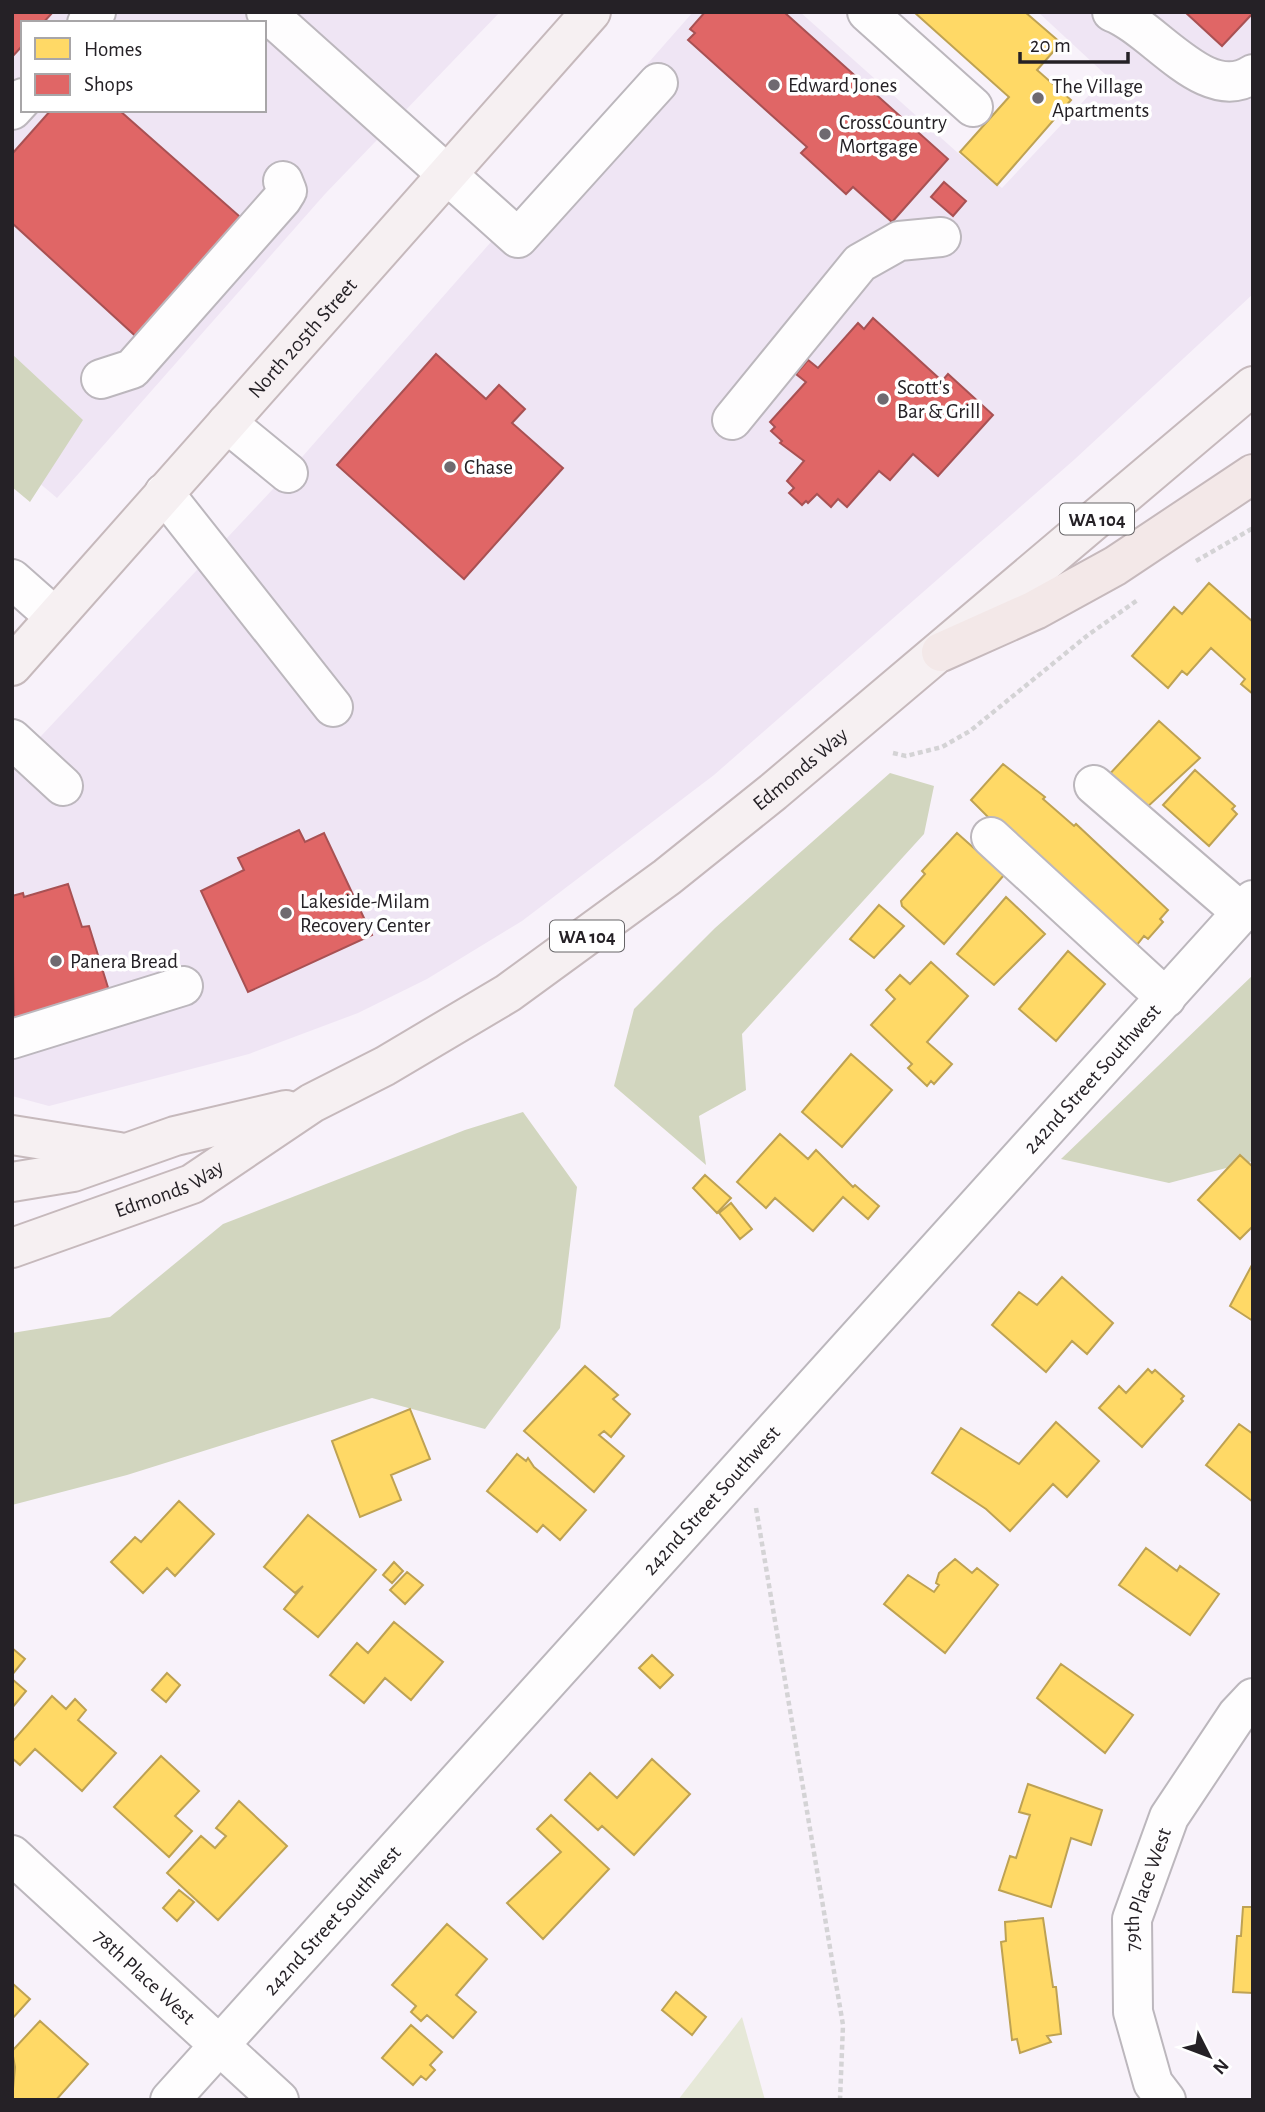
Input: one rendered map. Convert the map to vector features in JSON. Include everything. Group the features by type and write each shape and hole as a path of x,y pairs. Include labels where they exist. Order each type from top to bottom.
{"highway":[{"path":"941,652 1034,610 1115,566 1253,474"}],"main road":[{"name":"North 205th Street","path":"12,666 591,12"},
{"name":"Edmonds Way","path":"12,1248 192,1184 312,1103 385,1066 508,993 678,869 941,652 1253,386"},
{"name":"Edmonds Way","path":"12,1182 73,1172 175,1136 312,1103"},
{"path":"12,1135 86,1149 132,1153"}],"street":[{"path":"266,12 518,238 658,83"},
{"path":"867,12 973,107"},
{"path":"1112,12 1200,74 1222,83 1245,80 1253,74"},
{"path":"102,379 132,369 282,199 287,191 283,181"},
{"path":"732,420 859,263 899,241 941,237"},
{"path":"227,423 288,473"},
{"path":"164,493 333,707"},
{"path":"12,579 55,617"},
{"path":"12,739 62,786"},
{"path":"1094,785 1247,906"},
{"path":"991,837 1166,998"},
{"name":"242nd Street Southwest","path":"170,2100 749,1462 1247,906"},
{"path":"12,1040 183,986"},
{"name":"79th Place West","path":"1166,2100 1153,2083 1133,2012 1132,1919 1169,1817 1237,1715 1253,1699"},
{"name":"78th Place West","path":"12,1855 279,2100"}],"path":[{"path":"1185,567 1253,528"},
{"path":"893,753 906,757 942,747 970,731 1088,635 1142,597"},
{"path":"749,1462 842,2025 840,2100"}],"shaded area":[{"path":"12,12 500,12 325,194 57,498 12,460"},
{"path":"693,12 800,12 958,153 1002,188 1107,76 1038,12 1253,12 1253,294 1075,459 714,775 522,921 427,979 358,1013 249,1054 49,1106 12,1096 12,767 288,473"}],"green space":[{"path":"12,354 83,420 30,502 12,487"},
{"path":"890,773 934,786 924,834 742,1034 746,1090 699,1116 706,1165 614,1086 634,1009 715,928"},
{"path":"1253,975 1253,1161 1169,1183 1061,1159"},
{"path":"523,1112 577,1187 560,1328 485,1429 372,1398 127,1475 12,1505 12,1333 110,1317 223,1224 465,1130"},
{"path":"742,2017 765,2100 678,2100"}],"building: Homes":[{"name":"The Village Apartments","path":"914,12 1025,12 1061,43 1037,70 1071,100 997,185 960,152 1009,97"},
{"path":"1209,583 1253,622 1253,694 1241,684 1245,679 1211,648 1187,675 1182,671 1168,688 1132,656 1174,607 1182,614"},
{"path":"1159,721 1200,758 1143,811 1106,778"},
{"path":"1003,764 1045,797 1043,799 1074,826 1076,824 1168,910 1160,919 1163,922 1148,939 1144,936 1136,946 1012,841 971,800"},
{"path":"1195,770 1235,806 1232,809 1237,814 1209,846 1163,805"},
{"path":"957,833 1004,875 944,944 902,906 901,901 925,874 922,871"},
{"path":"1006,897 1045,934 994,985 957,954"},
{"path":"879,905 904,926 874,958 850,939"},
{"path":"1068,951 1105,984 1056,1041 1019,1009"},
{"path":"931,962 968,996 927,1042 952,1064 934,1084 931,1081 927,1086 908,1068 912,1064 871,1025 895,999 886,990 900,975 910,984"},
{"path":"851,1054 892,1090 842,1147 802,1112"},
{"path":"780,1134 808,1159 816,1150 853,1187 855,1185 879,1206 868,1219 843,1197 813,1231 775,1198 766,1208 737,1182"},
{"path":"1240,1155 1253,1167 1253,1226 1240,1239 1198,1200"},
{"path":"705,1175 731,1198 717,1213 693,1188"},
{"path":"731,1203 752,1229 740,1239 719,1213"},
{"path":"1253,1263 1253,1321 1230,1306"},
{"path":"1062,1277 1113,1323 1087,1354 1072,1341 1046,1372 992,1325 1019,1292 1037,1305"},
{"path":"585,1366 618,1395 613,1399 630,1414 611,1437 604,1431 599,1435 624,1456 594,1492 524,1431"},
{"path":"1148,1369 1152,1373 1155,1370 1184,1396 1181,1399 1183,1401 1142,1447 1099,1408 1119,1386 1126,1393"},
{"path":"410,1409 430,1459 391,1475 401,1500 360,1517 332,1441"},
{"path":"1056,1422 1099,1461 1067,1497 1053,1484 1010,1531 986,1509 932,1473 961,1428 1019,1464"},
{"path":"1239,1424 1253,1434 1253,1502 1206,1465"},
{"path":"517,1454 526,1461 528,1458 534,1467 586,1510 560,1540 543,1525 537,1532 487,1491"},
{"path":"179,1501 214,1534 175,1576 167,1568 143,1593 111,1562 135,1537 141,1542"},
{"path":"308,1515 376,1570 318,1637 284,1609 303,1586 295,1593 264,1567"},
{"path":"1146,1548 1177,1571 1180,1566 1219,1594 1190,1635 1119,1585"},
{"path":"955,1559 972,1573 977,1568 998,1585 945,1653 884,1604 908,1575 934,1592 939,1585 936,1583 939,1573"},
{"path":"394,1562 403,1571 392,1583 383,1575"},
{"path":"407,1572 423,1585 405,1604 390,1590"},
{"path":"394,1622 443,1662 411,1700 385,1678 364,1703 330,1675 357,1643 368,1653"},
{"path":"12,1648 25,1659 12,1675"},
{"path":"652,1655 673,1675 660,1688 639,1668"},
{"path":"1061,1664 1133,1715 1105,1753 1037,1698"},
{"path":"167,1673 180,1685 166,1702 152,1690"},
{"path":"12,1679 26,1691 12,1708"},
{"path":"52,1696 66,1709 75,1699 86,1710 78,1720 116,1753 82,1791 35,1749 20,1765 12,1758 12,1742"},
{"path":"161,1756 199,1791 175,1816 192,1831 169,1857 114,1807"},
{"path":"652,1759 690,1794 634,1855 602,1826 598,1830 565,1800 590,1773 617,1798"},
{"path":"1028,1784 1102,1810 1091,1845 1071,1838 1051,1907 999,1890 1010,1856 1016,1858 1030,1815 1019,1812"},
{"path":"239,1801 287,1846 218,1920 167,1873 201,1836 215,1848 226,1836 216,1828"},
{"path":"551,1815 609,1869 543,1939 507,1903 561,1852 537,1829"},
{"path":"179,1890 194,1902 177,1921 163,1908"},
{"path":"1243,1907 1253,1907 1253,1993 1233,1992 1237,1936 1241,1936"},
{"path":"1043,1918 1053,1987 1056,1987 1061,2034 1047,2036 1051,2042 1020,2053 1017,2039 1012,2040 1001,1942 1006,1941 1005,1922"},
{"path":"447,1924 487,1959 456,1995 476,2012 453,2038 427,2015 421,2021 411,2012 416,2006 392,1985"},
{"path":"12,1983 30,1999 12,2019"},
{"path":"676,1992 706,2017 692,2035 662,2010"},
{"path":"40,2021 88,2064 56,2100 12,2100 15,2067 12,2051"},
{"path":"411,2025 442,2052 430,2065 435,2070 426,2080 421,2076 413,2085 382,2058"}],"building: Shops":[{"path":"12,12 53,12 45,21 21,21 21,47 12,57"},
{"path":"705,12 784,12 948,159 892,222 853,187 846,194 801,153 807,147 688,40 695,33 690,29"},
{"path":"1185,12 1253,12 1253,13 1222,46"},
{"path":"49,112 121,112 247,223 142,342 12,223 12,154"},
{"path":"944,182 966,201 953,216 931,197"},
{"name":"Scott's Bar & Grill","path":"873,318 942,381 948,374 993,415 938,476 913,454 890,480 879,471 847,507 838,499 831,507 817,494 802,505 789,493 794,488 787,481 804,461 780,443 782,441 771,431 775,427 770,422 806,382 796,374 808,360 818,368 858,323 864,329"},
{"name":"Chase","path":"436,354 486,399 499,385 525,409 512,423 563,468 464,579 337,465"},
{"name":"Lakeside-Milam Recovery Center","path":"299,830 305,842 324,833 372,935 248,992 201,891 244,870 238,858"},
{"name":"Panera Bread","path":"68,884 82,927 89,926 110,994 14,1022 12,896 23,893 24,897"}],"place":[{"name":"Edward Jones","path":"774,85"},
{"name":"The Village Apartments","path":"1038,98"},
{"name":"CrossCountry Mortgage","path":"825,134"},
{"name":"Scott's Bar & Grill","path":"883,399"},
{"name":"Chase","path":"450,467"},
{"name":"Lakeside-Milam Recovery Center","path":"286,913"},
{"name":"Panera Bread","path":"56,961"}]}
